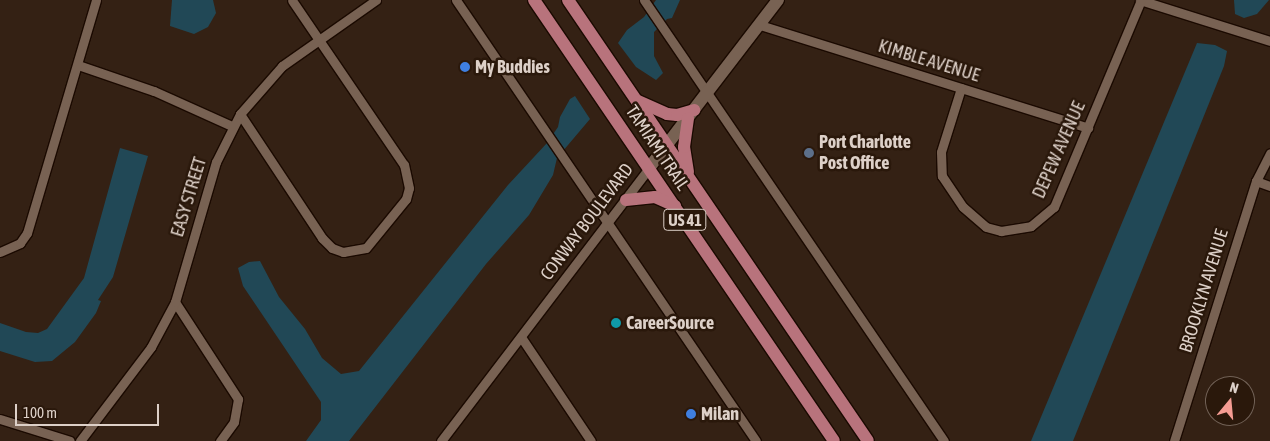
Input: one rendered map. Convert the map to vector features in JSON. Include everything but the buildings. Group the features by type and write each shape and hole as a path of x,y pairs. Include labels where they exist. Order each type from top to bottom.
{"main road":[{"name":"TAMIAMI TRAIL","path":"534,0 834,441"},
{"name":"TAMIAMI TRAIL","path":"568,0 868,441"},
{"path":"636,100 667,114 691,114 684,147 688,177"},
{"path":"626,200 655,198 675,206"}],"street":[{"path":"0,252 20,243 27,233 96,0"},
{"path":"240,114 322,238 332,248 343,252 366,248 398,210 410,188 404,165 292,0"},
{"name":"EASY STREET","path":"80,441 151,347 175,302 216,162 232,126 240,114 276,72 376,0"},
{"path":"456,0 756,441"},
{"name":"CONWAY BOULEVARD","path":"441,441 778,0"},
{"path":"1140,0 1270,41"},
{"name":"DEPEW AVENUE","path":"961,88 940,164 942,176 963,207 986,227 1016,231 1044,218 1054,207 1140,0"},
{"path":"645,2 944,441"},
{"name":"KIMBLE AVENUE","path":"760,25 1088,128"},
{"path":"78,65 154,91 232,126"},
{"name":"BROOKLYN AVENUE","path":"1174,441 1256,181 1270,153"},
{"path":"1256,181 1270,186"},
{"path":"175,302 238,399 234,422 220,441"},
{"path":"521,337 588,439"},
{"path":"0,419 70,441"}],"water":[{"path":"172,0 213,0 216,13 208,27 194,34 170,26"},
{"path":"656,0 680,0 672,18 667,19 654,32 654,56 663,73 656,80 636,67 618,43 627,30 644,17"},
{"path":"1234,0 1269,0 1257,14 1244,18 1235,14"},
{"path":"1197,43 1215,45 1227,51 1224,66 1073,441 1031,441"},
{"path":"575,96 590,119 557,158 553,175 529,215 486,264 349,441 306,441 321,420 321,402 243,286 238,268 249,262 260,261 279,297 305,329 322,358 341,374 359,371 508,185 547,143 558,127 560,117 570,99"},
{"path":"120,148 148,156 113,277 98,300 101,301 96,313 75,342 52,361 35,362 0,351 0,323 26,332 38,333 47,329 84,278"}],"place":[{"name":"My Buddies","path":"465,67"},
{"name":"Port Charlotte Post Office","path":"809,153"},
{"name":"CareerSource","path":"616,323"},
{"name":"Milan","path":"691,414"}]}
